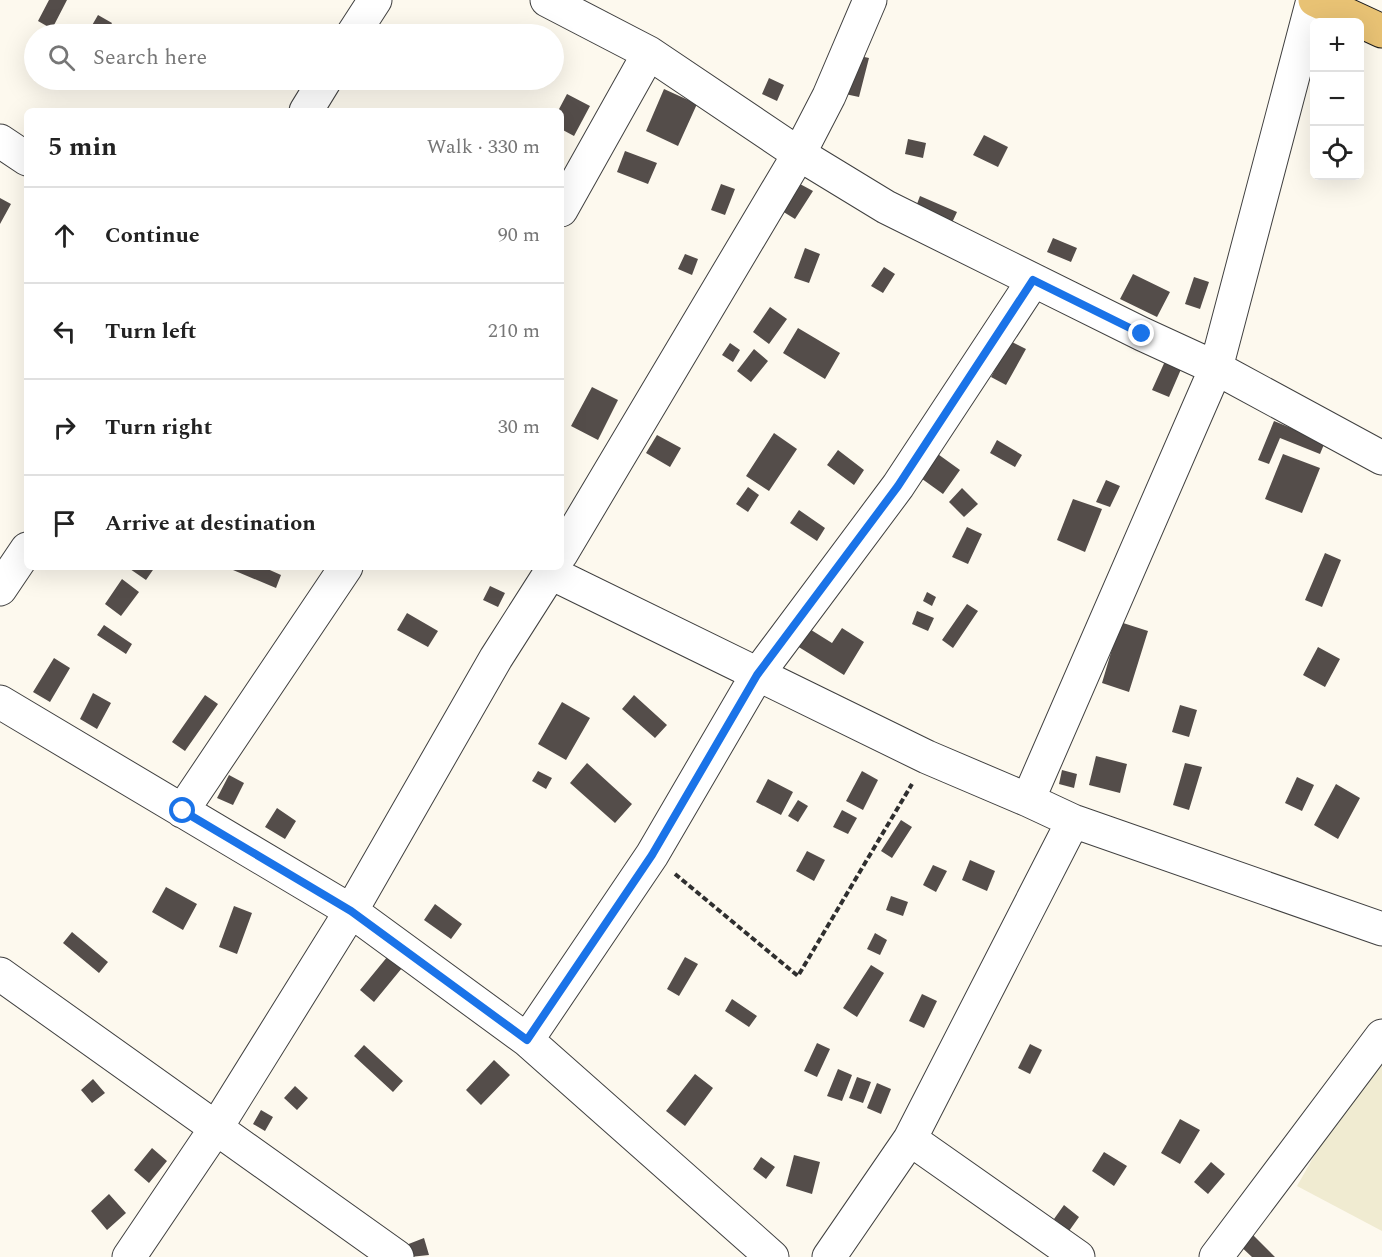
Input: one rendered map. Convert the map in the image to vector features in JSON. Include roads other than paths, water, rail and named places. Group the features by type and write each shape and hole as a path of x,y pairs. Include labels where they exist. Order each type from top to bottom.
{"main road":[{"path":"1314,0 1382,31"}],"street":[{"path":"359,24 375,0"},
{"path":"547,0 649,53 799,154 886,207 1216,368 1382,458"},
{"path":"564,542 799,154 829,96 870,0"},
{"path":"1028,800 1216,368 1314,0"},
{"path":"564,205 649,53"},
{"path":"308,108 319,90"},
{"path":"0,141 24,157"},
{"path":"527,1040 652,855 757,675 898,486 1033,280"},
{"path":"564,549 757,675 927,757 1073,821 1382,929"},
{"path":"0,590 24,554"},
{"path":"183,811 344,570"},
{"path":"129,1257 216,1128 351,911 548,570"},
{"path":"0,702 351,911 527,1040 772,1257"},
{"path":"829,1257 910,1139 1073,821"},
{"path":"0,974 397,1257"},
{"path":"1216,1257 1382,1036"},
{"path":"910,1139 1078,1257"}]}
